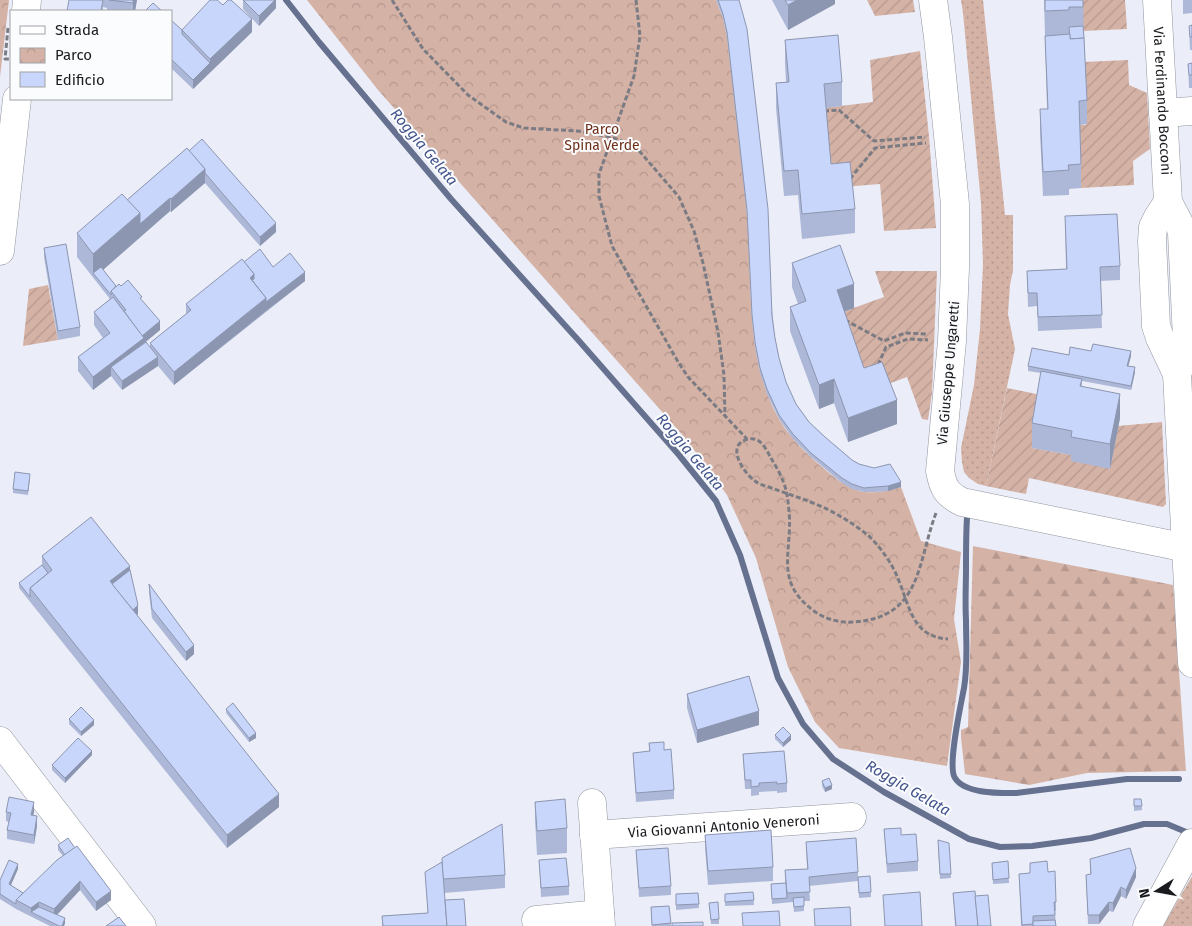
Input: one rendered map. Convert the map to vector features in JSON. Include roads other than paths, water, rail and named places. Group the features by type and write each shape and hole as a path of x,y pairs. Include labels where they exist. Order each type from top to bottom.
{"street":[{"name":"Via Giuseppe Ungaretti","path":"933,0 955,204 952,341 940,471 942,485 952,497 962,502 1189,549"},
{"name":"Via Ferdinando Bocconi","path":"1157,0 1168,202 1179,222 1182,233 1187,338 1185,352 1177,374 1189,549 1192,663"},
{"path":"0,251 17,100"},
{"path":"1163,113 1192,111"},
{"path":"0,741 142,926"},
{"path":"536,920 601,920 592,803"},
{"name":"Via Giovanni Antonio Veneroni","path":"594,835 852,817"},
{"path":"1147,926 1192,843"}],"waterway":[{"name":"Roggia Gelata","path":"286,0 451,199 580,342 679,455 716,501 740,555 778,678 803,724 833,759 884,792 969,839 1000,847 1032,846 1091,838 1144,824 1167,824 1191,834"},
{"path":"967,518 966,671 954,749 953,772 955,778 966,787 974,790 1009,793 1127,779 1179,779"}],"park label":[{"name":"Parco Spina Verde","path":"602,138"}]}
